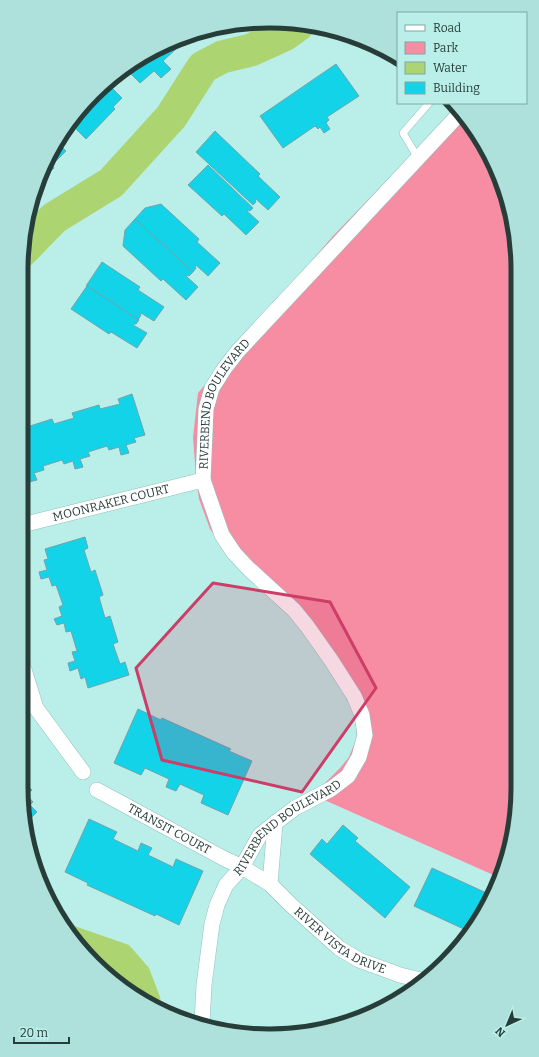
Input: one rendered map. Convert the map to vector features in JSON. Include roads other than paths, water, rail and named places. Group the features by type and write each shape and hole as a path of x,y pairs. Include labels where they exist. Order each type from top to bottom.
{"street":[{"name":"RIVERBEND BOULEVARD","path":"202,1019 204,985 212,924 217,905 226,885 242,867 260,835 295,808 331,789 348,776 359,757 365,735 362,715 354,696 307,626 294,610 248,568 234,553 222,535 203,480 206,409 212,388 238,351 457,117"},
{"name":"MOONRAKER COURT","path":"28,524 203,480"},
{"path":"28,682 36,708 83,772"},
{"name":"TRANSIT COURT","path":"97,790 222,858 242,867"},
{"path":"270,884 275,823"},
{"name":"RIVER VISTA DRIVE","path":"242,867 270,884 339,948 359,960 400,975 417,979"}],"lane":[{"path":"418,158 403,133 427,104"}],"water":[{"path":"71,925 129,945 149,968 161,1003 122,979 88,947"}],"waterway":[{"path":"30,243 54,218 111,183 171,117 203,67 222,57 251,50 284,35 292,29"}]}
